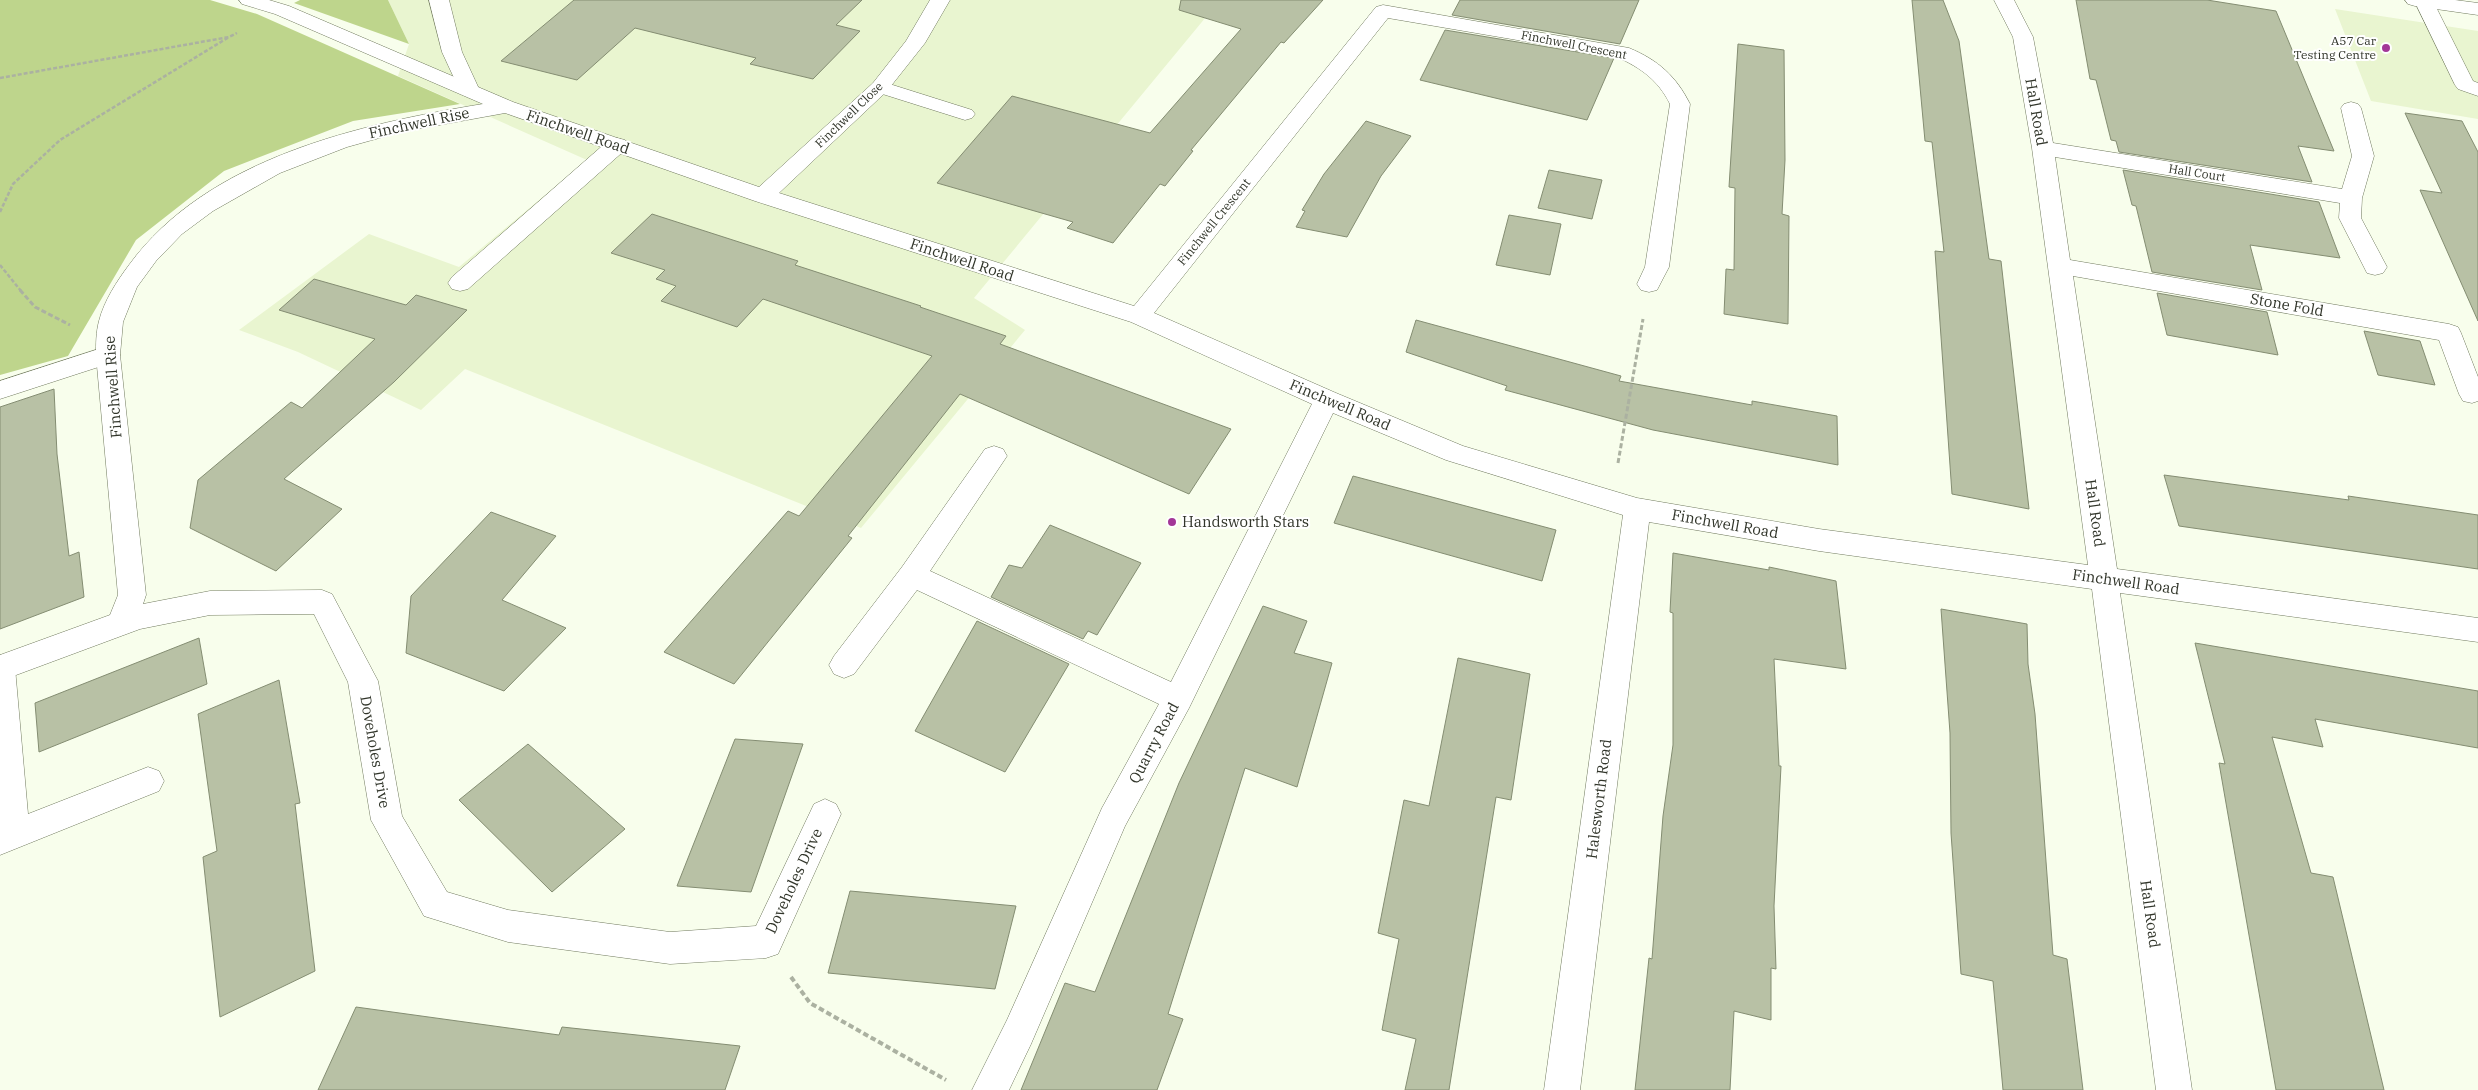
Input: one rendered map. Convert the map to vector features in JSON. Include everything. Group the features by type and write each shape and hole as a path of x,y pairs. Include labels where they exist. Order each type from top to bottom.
{"street":[{"name":"Finchwell Road","path":"249,0 282,10 506,106 763,196 1139,316 1326,400 1455,453 1624,505 1819,540 2478,630"},
{"path":"439,0 452,52 470,91"},
{"name":"Finchwell Close","path":"763,196 880,87 915,43 940,0"},
{"name":"Hall Road","path":"2004,0 2023,38 2042,148 2104,579 2174,1090"},
{"path":"2419,0 2478,9"},
{"path":"2419,0 2465,86 2478,90"},
{"name":"Finchwell Crescent","path":"1139,316 1388,5 1622,52 1642,60 1672,86 1680,104 1657,267 1649,284"},
{"path":"880,87 965,114"},
{"name":"Finchwell Rise","path":"122,622 132,595 109,343 112,318 124,289 141,265 187,219 220,196 262,172 339,142 408,124 506,106"},
{"path":"2351,108 2363,156 2351,198 2350,218 2375,267"},
{"path":"460,283 617,145"},
{"name":"Hall Court","path":"2042,148 2351,198"},
{"name":"Stone Fold","path":"2060,266 2449,333 2472,394"},
{"path":"0,390 109,343"},
{"name":"Quarry Road","path":"990,1090 1020,1032 1113,818 1178,699 1326,400"},
{"path":"844,665 912,575 994,456"},
{"name":"Halesworth Road","path":"1562,1090 1624,505"},
{"path":"912,575 1178,699"},
{"name":"Doveholes Drive","path":"0,668 138,617 210,603 322,602 363,681 387,820 436,905 508,926 670,948 766,942 825,814"},
{"path":"0,668 7,837 148,781"}],"path":[{"path":"0,212 13,184 60,140 229,37 282,10"},
{"path":"0,78 229,37"},
{"path":"0,265 1,269 35,307 109,343"},
{"path":"1624,505 1649,284"},
{"path":"766,942 810,1003 948,1081"}],"shaded area":[{"path":"388,0 1220,0 974,298 1025,330 861,528 465,369 421,410 298,352 239,330 369,234 459,267 587,160 398,76 409,44"},
{"path":"2335,9 2478,31 2478,119 2371,101"}],"green space":[{"path":"0,0 210,0 257,14 460,104 353,121 224,171 136,240 68,356 0,375"},
{"path":"300,0 388,0 409,44 294,3"}],"building":[{"path":"574,0 862,0 836,25 860,31 813,79 750,64 756,58 635,28 577,80 501,61"},
{"path":"1181,0 1323,0 1284,43 1281,42 1191,150 1193,151 1165,186 1160,184 1113,243 1067,228 1073,222 937,183 1012,96 1150,133 1241,29 1179,10"},
{"path":"1460,0 1639,0 1620,44 1452,15"},
{"path":"1912,0 1943,0 1959,41 1989,259 2001,261 2029,509 1952,494 1935,251 1944,252 1932,142 1925,141"},
{"path":"2076,0 2207,0 2276,11 2334,151 2298,146 2312,182 2119,152 2116,141 2111,140 2096,80 2090,79"},
{"path":"1445,30 1614,58 1587,120 1420,80"},
{"path":"1738,44 1784,50 1785,160 1782,214 1789,216 1788,324 1724,314 1726,269 1734,270 1735,188 1729,187"},
{"path":"2405,113 2462,121 2478,152 2478,321 2420,190 2442,193"},
{"path":"1366,121 1411,136 1381,176 1347,237 1296,227 1305,211 1302,210 1324,174"},
{"path":"1549,170 1602,180 1592,219 1538,208"},
{"path":"2123,170 2319,202 2340,258 2250,245 2262,290 2152,272 2136,206 2132,205"},
{"path":"652,214 798,261 795,265 1006,336 1000,344 1231,429 1189,494 960,394 848,536 852,538 734,684 664,652 788,511 799,516 932,356 763,299 737,327 661,301 676,286 656,279 665,270 611,253"},
{"path":"1509,215 1561,224 1550,275 1496,265"},
{"path":"314,279 406,305 416,295 467,310 394,382 284,479 342,509 276,571 190,528 198,480 291,402 302,408 375,339 279,310"},
{"path":"2157,293 2267,312 2278,355 2167,335"},
{"path":"1416,320 1621,376 1619,381 1752,405 1752,401 1837,416 1838,465 1653,430 1505,390 1507,386 1406,352"},
{"path":"2364,331 2420,341 2435,385 2378,375"},
{"path":"54,389 57,454 69,556 79,552 84,597 0,629 0,407"},
{"path":"2164,475 2349,500 2348,496 2478,515 2478,569 2179,526"},
{"path":"1353,476 1556,530 1542,581 1334,523"},
{"path":"491,512 556,536 502,600 566,628 504,691 406,653 411,596"},
{"path":"1050,525 1141,563 1097,635 1088,631 1083,639 991,597 1009,565 1022,568"},
{"path":"1673,553 1769,570 1769,567 1836,581 1846,669 1774,659 1779,766 1781,766 1774,906 1776,969 1771,968 1771,1020 1734,1011 1730,1090 1635,1090 1649,958 1652,959 1663,816 1673,745 1673,613 1670,612"},
{"path":"1263,606 1307,621 1294,653 1332,663 1297,787 1245,768 1168,1014 1183,1019 1157,1090 1021,1090 1065,983 1095,992 1179,783"},
{"path":"1941,609 2027,624 2028,664 2035,714 2053,955 2067,959 2083,1090 2003,1090 1993,981 1961,974 1951,833 1950,733"},
{"path":"977,621 1069,664 1005,772 915,731"},
{"path":"199,638 207,684 39,752 35,703"},
{"path":"2195,643 2478,691 2478,748 2315,719 2323,747 2272,737 2311,873 2333,877 2384,1090 2276,1090 2219,763 2225,764"},
{"path":"1458,658 1530,674 1511,800 1496,797 1449,1090 1405,1090 1416,1039 1382,1030 1399,939 1378,933 1404,800 1429,806"},
{"path":"279,680 300,803 295,804 315,971 220,1017 203,857 217,851 198,714"},
{"path":"735,739 803,744 751,892 677,886"},
{"path":"528,744 625,829 552,892 459,800"},
{"path":"850,891 1016,906 995,989 828,973"},
{"path":"356,1007 559,1035 562,1027 740,1046 725,1090 318,1090"}],"place":[{"name":"A57 Car Testing Centre","path":"2386,48"},
{"name":"Handsworth Stars","path":"1172,522"}]}
